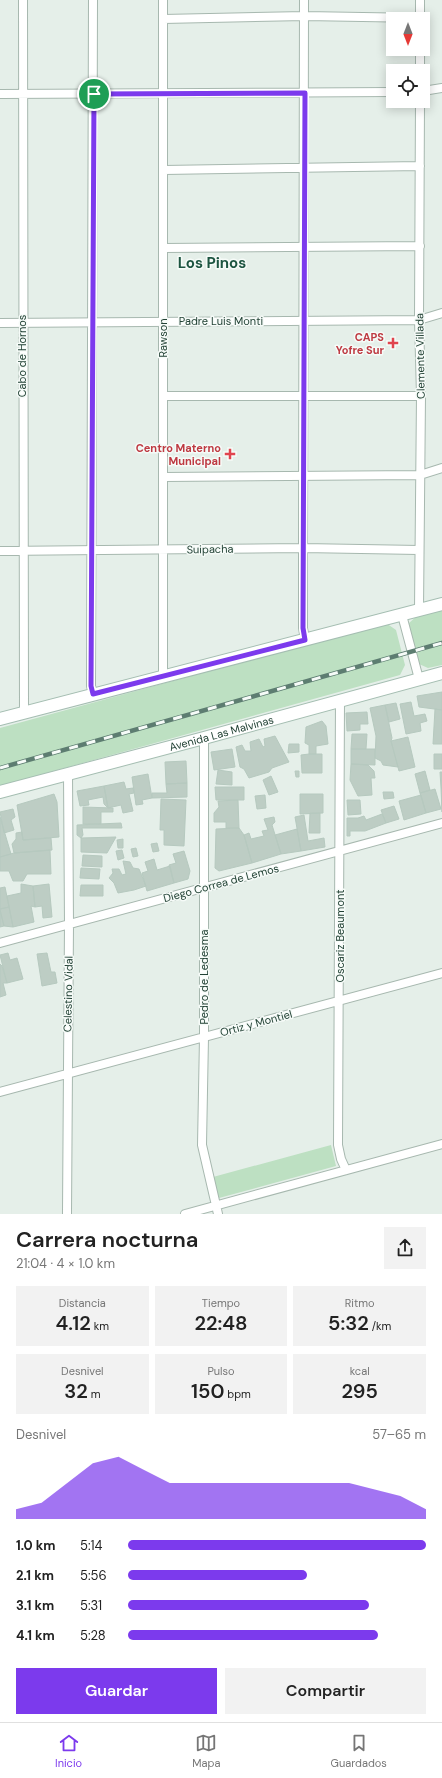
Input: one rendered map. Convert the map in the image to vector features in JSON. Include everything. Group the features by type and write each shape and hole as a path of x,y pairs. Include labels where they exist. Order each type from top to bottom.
{"main road":[{"path":"0,719 163,675 442,604"},
{"name":"Avenida Las Malvinas","path":"0,792 442,673"}],"street":[{"name":"Cabo de Hornos","path":"23,0 22,323 24,712"},
{"path":"93,0 94,94 91,686 93,694"},
{"name":"Rawson","path":"163,0 163,675"},
{"path":"304,0 305,246 303,628 305,640"},
{"path":"420,0 420,12"},
{"path":"163,19 305,16 386,17"},
{"path":"430,90 442,88"},
{"path":"0,94 386,92"},
{"name":"Clemente Villada","path":"419,610 421,396 419,320 420,108"},
{"path":"164,170 420,166"},
{"path":"164,248 420,246"},
{"name":"Padre Luis Monti","path":"0,323 419,320 442,314"},
{"path":"163,396 421,396"},
{"path":"164,477 420,475 442,468"},
{"name":"Suipacha","path":"0,551 303,548 419,550"},
{"path":"402,615 419,679"},
{"name":"Oscariz Beaumont","path":"340,700 340,1000 338,1145 341,1159 346,1170"},
{"name":"Pedro de Ledesma","path":"204,738 205,887 202,1145 218,1214"},
{"name":"Celestino Vidal","path":"67,1214 69,924 68,774"},
{"name":"Diego Correa de Lemos","path":"0,943 442,823"},
{"name":"Ortiz y Montiel","path":"0,1092 442,973"},
{"path":"185,1214 442,1144"}],"green space":[{"path":"442,607 442,665 428,668 419,664 408,624 419,614"},
{"path":"386,623 396,630 405,665 400,675 0,786 0,728"},
{"path":"331,1145 336,1166 219,1198 213,1177"}],"building":[{"path":"442,692 442,710 419,707 417,696"},
{"path":"411,702 414,716 425,714 427,721 420,723 421,731 406,734 400,704"},
{"path":"396,703 400,719 389,722 385,705"},
{"path":"385,705 392,738 391,741 398,767 383,765 381,761 375,758 376,736 370,708"},
{"path":"435,709 442,710 442,744 433,744"},
{"path":"367,712 368,724 360,724 360,730 347,731 346,713"},
{"path":"322,721 326,726 328,744 316,746 316,754 309,754 309,745 305,743 306,727"},
{"path":"352,734 367,734 366,749 351,749"},
{"path":"275,736 289,762 272,768 269,772 249,778 244,769 240,767 236,747 242,745 245,751 251,751 250,742 259,739 263,747 265,746 264,739"},
{"path":"408,737 415,767 399,771 391,741"},
{"path":"289,744 299,744 299,752 288,753"},
{"path":"232,749 235,767 214,770 211,752"},
{"path":"351,749 375,749 375,765 351,764"},
{"path":"322,754 322,773 302,773 301,755"},
{"path":"434,754 442,754 442,769 434,769"},
{"path":"186,761 187,783 166,784 165,762"},
{"path":"351,764 368,765 374,771 375,778 371,778 372,795 358,796 350,780"},
{"path":"218,770 232,772 232,785 216,784"},
{"path":"295,771 299,771 299,777 296,777"},
{"path":"425,771 430,790 420,793 415,774"},
{"path":"440,772 442,772 442,788 441,788"},
{"path":"148,774 152,798 142,800 143,804 136,805 132,777"},
{"path":"271,776 278,792 269,795 263,780"},
{"path":"124,782 126,789 133,788 134,793 129,794 133,811 123,813 121,805 108,808 104,786"},
{"path":"187,783 187,797 152,798 152,793 167,793 166,784"},
{"path":"104,786 108,808 104,804 103,797 88,800 89,805 80,806 77,791"},
{"path":"215,787 244,787 244,800 216,800"},
{"path":"441,788 442,788 442,812"},
{"path":"435,789 441,809 426,813 420,793"},
{"path":"383,792 393,792 394,798 384,799"},
{"path":"54,794 57,802 59,837 23,840 17,805"},
{"path":"300,794 323,794 323,813 300,814"},
{"path":"265,795 266,808 257,809 255,796"},
{"path":"421,795 426,813 404,820 399,801"},
{"path":"161,799 186,800 184,846 164,845 164,830 160,830"},
{"path":"238,800 239,828 226,828 226,822 214,822 214,813 219,807 218,801"},
{"path":"347,800 360,800 361,814 348,815"},
{"path":"394,806 399,819 386,823 381,810"},
{"path":"83,807 113,808 113,812 101,812 101,824 83,824"},
{"path":"13,809 15,817 11,820 14,830 4,833 0,812"},
{"path":"310,813 320,813 320,833 309,833"},
{"path":"382,814 386,823 365,831 350,831 350,836 347,836 347,818 358,818 364,816 366,820"},
{"path":"304,815 308,841 324,838 325,847 301,851 295,817"},
{"path":"0,817 11,854 0,857"},
{"path":"274,817 275,822 272,825 281,854 252,863 244,835 249,833 251,839 264,836 262,831 268,830 264,819"},
{"path":"121,823 122,828 82,828 83,835 81,838 77,835 77,825"},
{"path":"239,828 244,835 252,863 219,871 215,868 216,829"},
{"path":"297,829 301,851 281,854 275,835"},
{"path":"22,832 23,840 51,838 52,850 14,853 12,844 16,839 16,833"},
{"path":"116,837 107,853 81,852 81,838"},
{"path":"123,839 123,848 118,848 117,840"},
{"path":"157,843 159,851 153,852 151,844"},
{"path":"136,848 138,856 133,857 131,849"},
{"path":"50,850 51,874 27,874 23,881 13,881 9,871 0,871 0,857 14,853"},
{"path":"122,850 124,858 118,860 116,851"},
{"path":"184,851 190,871 188,879 174,883 169,865 176,863 173,854"},
{"path":"83,855 102,856 102,867 82,866"},
{"path":"154,859 157,870 170,866 174,883 147,891 142,873 148,871 145,862"},
{"path":"123,861 130,862 133,868 139,869 146,886 118,893 114,883 109,878 113,873 112,869 119,869 122,875 126,874"},
{"path":"81,868 100,869 99,879 80,878"},
{"path":"21,884 33,886 35,907 31,906 34,922 13,927 7,896 21,893"},
{"path":"49,884 52,917 43,918 42,906 35,907 33,886"},
{"path":"81,885 103,885 103,896 80,896"},
{"path":"5,887 9,907 0,909 0,888"},
{"path":"9,907 13,927 4,926 0,910"},
{"path":"0,910 4,926 0,927"},
{"path":"8,953 10,960 17,958 23,979 7,983 0,955"},
{"path":"47,953 51,972 55,972 57,983 42,986 37,954"},
{"path":"0,964 7,983 3,983 6,995 0,997"}],"railway":[{"path":"0,768 442,643"}],"place":[{"name":"CAPS Yofre Sur","path":"393,343"},
{"name":"Centro Materno Municipal","path":"230,454"}],"district":[{"name":"Los Pinos","path":"212,263"}],"route":[{"path":"305,93 303,628 305,640 93,694 91,686 94,94 305,93"}]}
